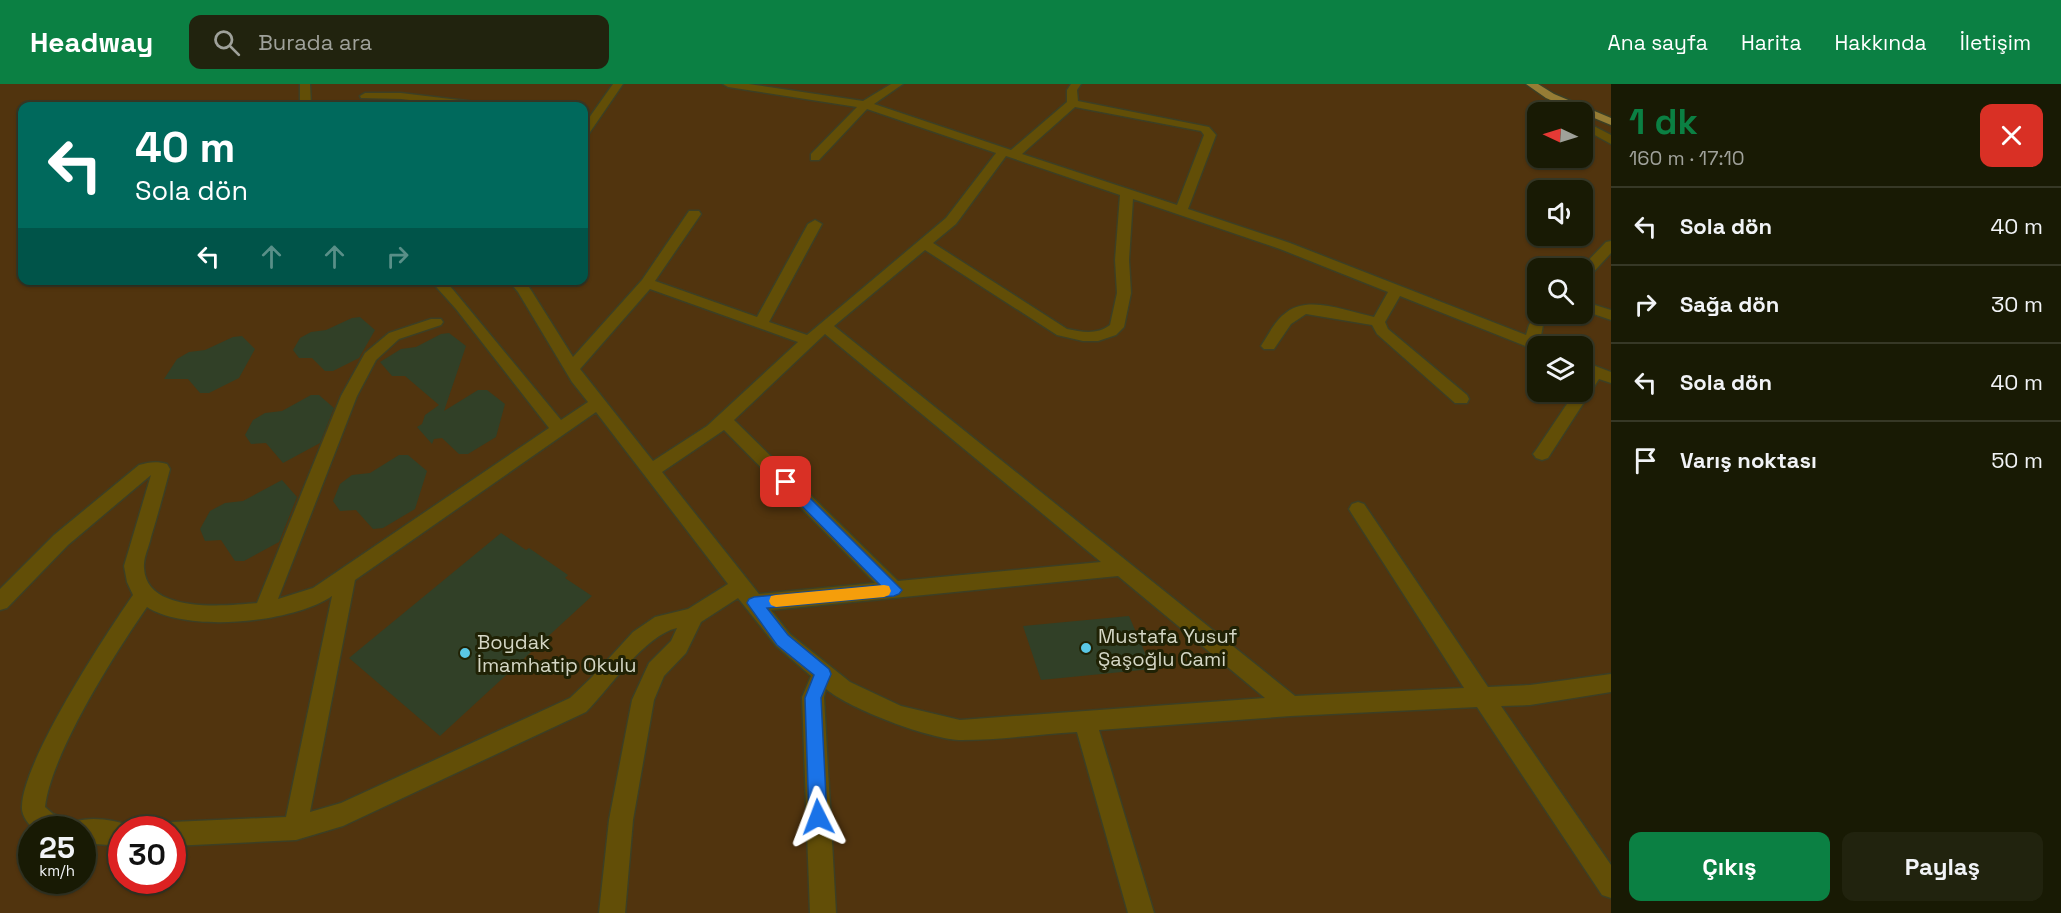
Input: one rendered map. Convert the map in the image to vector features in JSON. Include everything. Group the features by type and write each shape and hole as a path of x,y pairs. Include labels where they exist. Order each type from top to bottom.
{"main road":[{"path":"1531,84 1611,111"},
{"path":"1551,90 1611,122"}],"street":[{"path":"305,84 306,102"},
{"path":"360,84 365,96 373,102"},
{"path":"588,124 618,84"},
{"path":"728,84 866,105 1285,246 1527,342"},
{"path":"815,157 866,105 898,84"},
{"path":"1072,103 1072,90 1076,84"},
{"path":"1551,90 1561,102"},
{"path":"365,96 401,96 451,102"},
{"path":"651,471 713,430 825,326 951,221 1009,153 1072,103 1195,126 1208,132 1210,135 1181,211"},
{"path":"1593,129 1611,140"},
{"path":"924,243 1062,332 1085,337 1105,335 1116,327 1124,293 1122,260 1127,192"},
{"path":"572,368 647,283 694,214"},
{"path":"761,323 815,224"},
{"path":"1593,264 1611,245"},
{"path":"647,283 809,341"},
{"path":"442,285 560,430"},
{"path":"520,285 572,368 783,640 842,689 898,715 960,730 1291,706 1530,695 1611,683"},
{"path":"1378,322 1396,291"},
{"path":"1593,308 1611,315"},
{"path":"1269,346 1291,314 1302,309 1378,322 1388,339 1461,399"},
{"path":"264,609 349,396 370,357 394,336 436,322"},
{"path":"825,326 1291,706"},
{"path":"1542,454 1596,372"},
{"path":"0,602 61,540 145,471 152,468 161,469 134,566 136,582 144,595 159,604 187,612 221,614 264,609 320,594 598,403"},
{"path":"724,420 894,590"},
{"path":"1358,509 1611,886"},
{"path":"754,603 1122,568"},
{"path":"296,828 308,758 346,576"},
{"path":"186,833 296,828 360,807 578,705 599,685 640,638 662,622 693,616 741,586"},
{"path":"37,816 32,800 42,772 109,648 144,595"},
{"path":"612,913 621,820 643,700 656,670 679,647 693,616"},
{"path":"823,913 813,698 815,687 824,674"},
{"path":"1085,721 1141,913"}],"shaded area":[{"path":"0,84 1611,84 1611,913 0,913"}],"building":[{"path":"360,317 375,330 359,358 333,371 325,371 312,358 299,358 293,350 300,338 311,332 326,330 352,318"},
{"path":"449,333 466,346 444,411 478,390 487,390 505,404 496,437 468,454 459,454 442,438 434,439 432,444 417,427 422,424 425,415 439,405 405,376 392,376 380,362 401,349 416,347 441,334"},
{"path":"242,336 255,349 239,378 209,393 200,393 188,379 164,379 177,359 189,352 205,350 233,337"},
{"path":"311,395 319,395 334,408 320,443 283,463 266,443 251,444 245,435 253,420 265,413 282,411"},
{"path":"399,455 408,455 427,471 415,509 383,528 373,529 356,510 340,511 333,501 340,484 352,475 370,473"},
{"path":"282,480 297,497 279,542 244,561 235,561 221,540 205,541 200,529 210,511 225,503 243,501"},
{"path":"501,533 526,550 529,548 568,575 565,578 592,596 440,736 349,658"},
{"name":"Mustafa Yusuf Şaşoğlu Cami","path":"1129,616 1152,669 1041,680 1023,626"}],"slow traffic":[{"path":"776,601 884,591"}],"place":[{"name":"Mustafa Yusuf Şaşoğlu Cami","path":"1086,648"},
{"name":"Boydak İmamhatip Okulu","path":"465,653"}],"route":[{"path":"786,482 894,590 754,603 783,640 824,674 815,687 813,698 818,817"}]}
